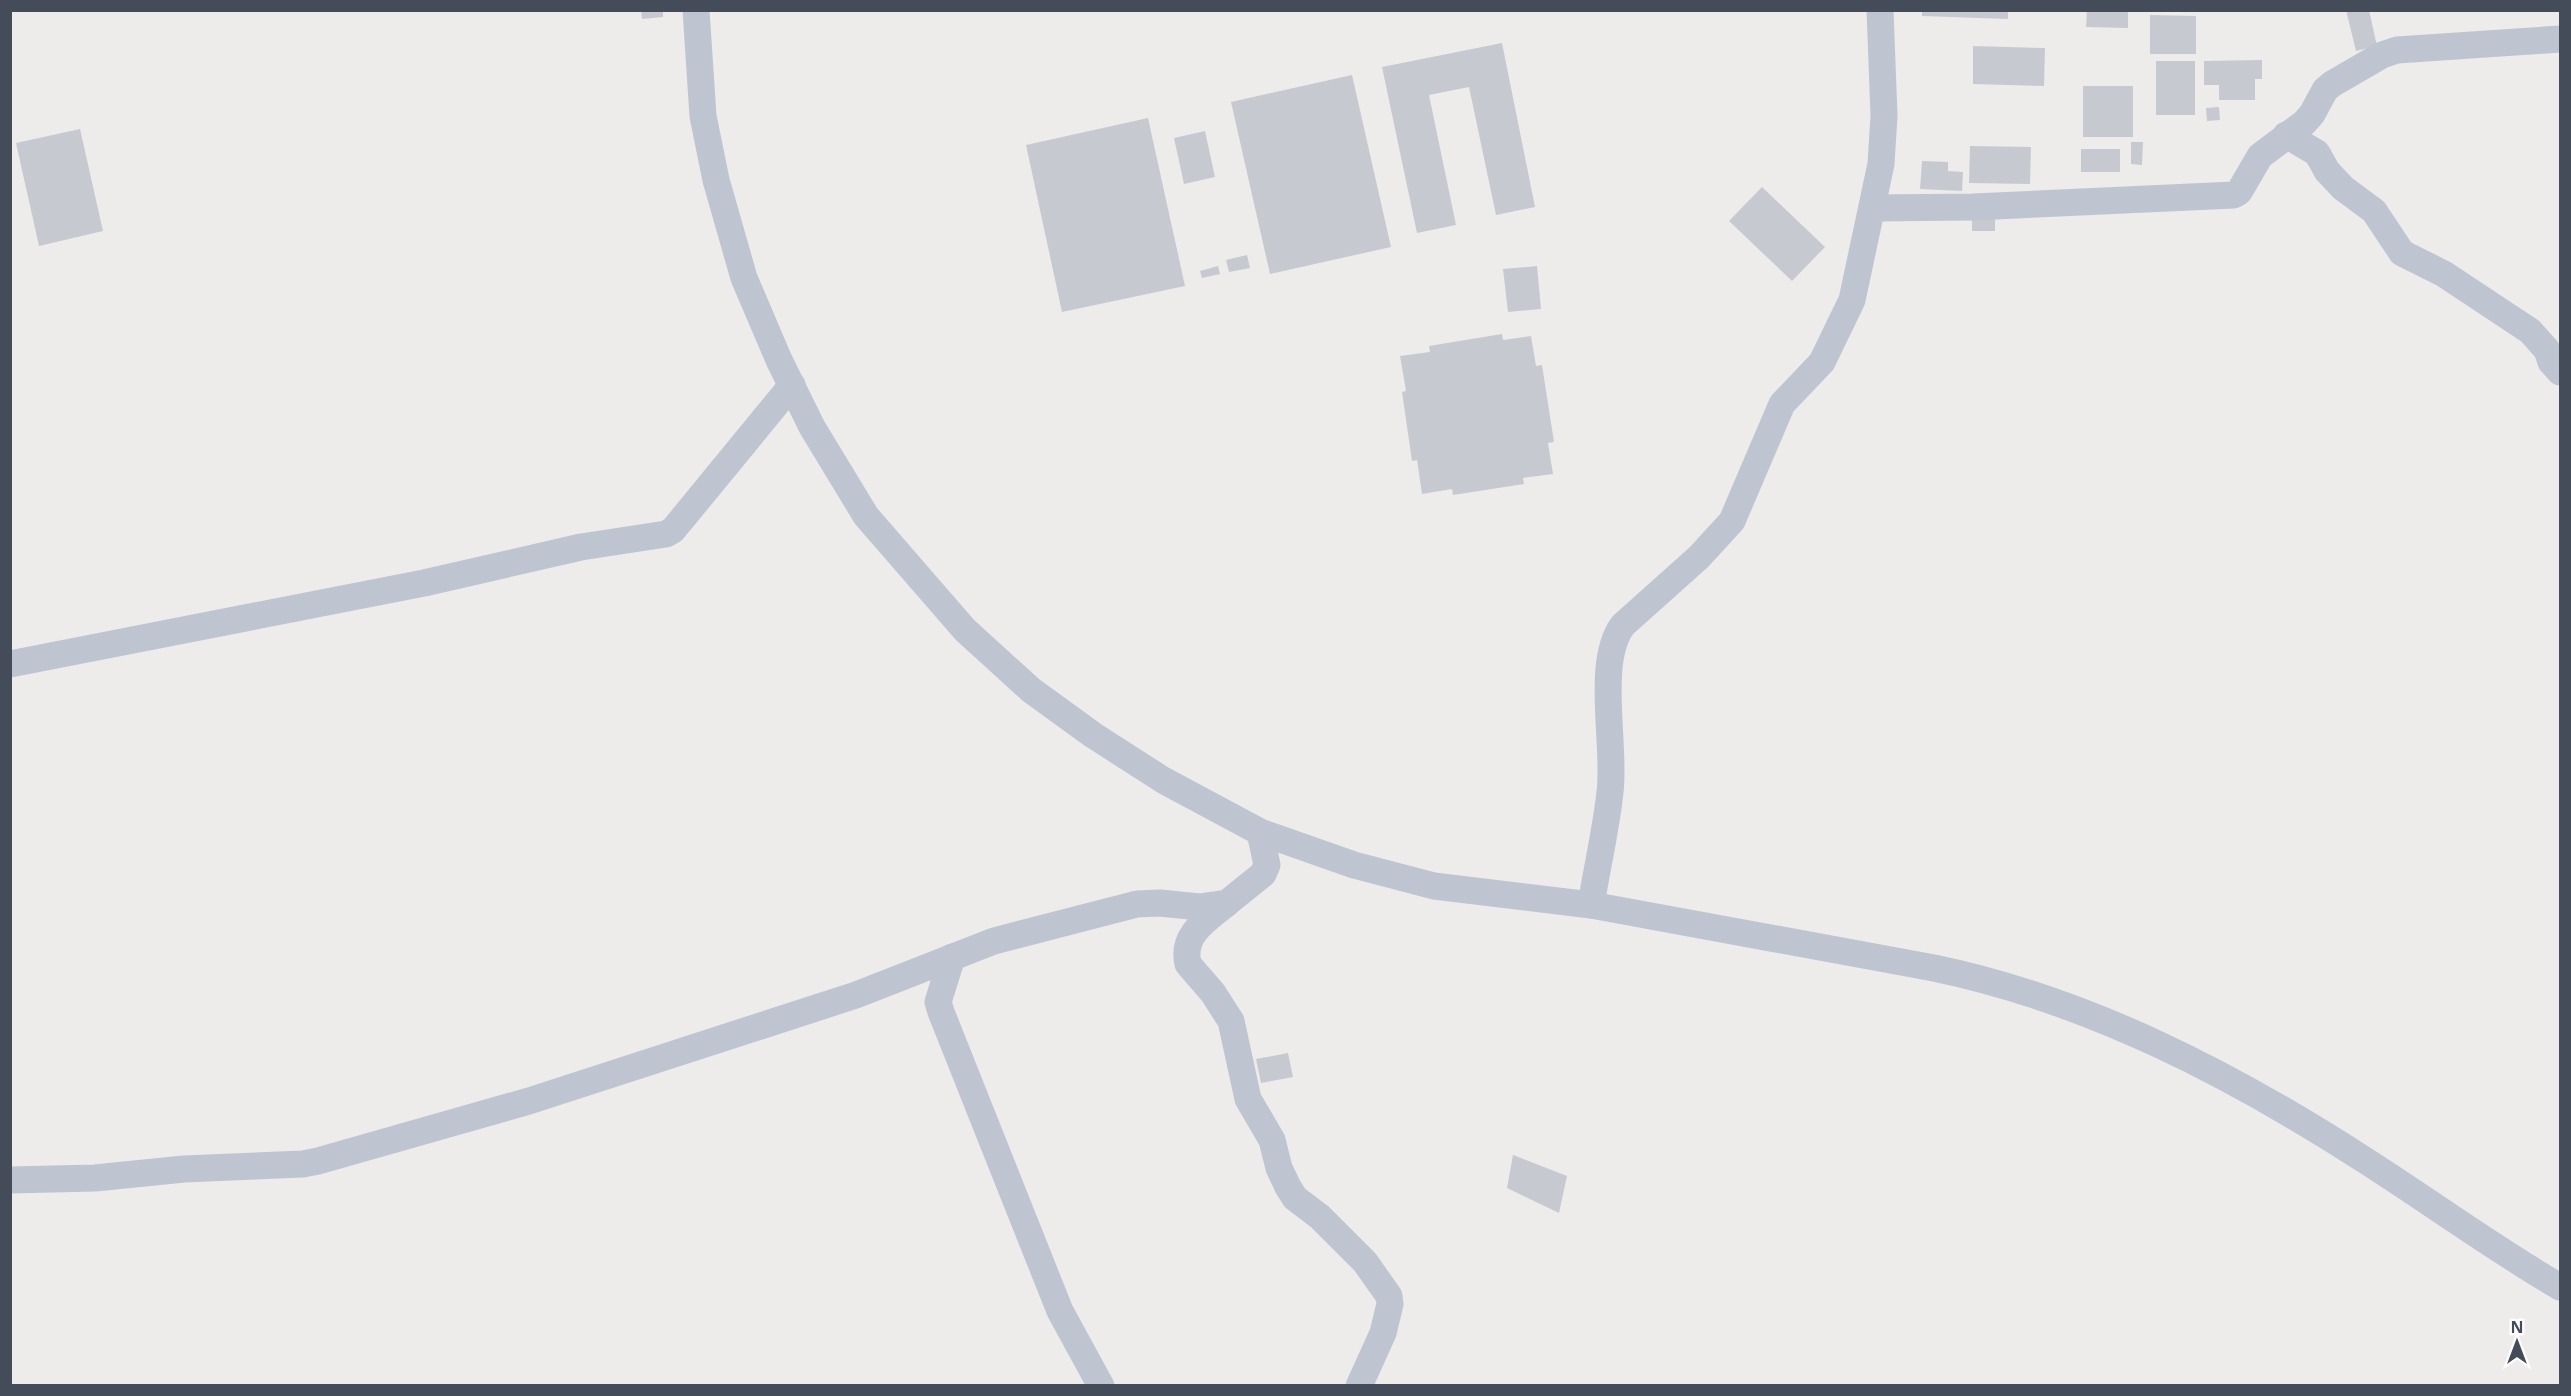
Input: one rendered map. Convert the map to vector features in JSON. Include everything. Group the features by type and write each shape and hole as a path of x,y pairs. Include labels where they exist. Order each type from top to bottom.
{"street":[{"path":"696,10 698,64 704,116 726,221 744,278 812,427 866,516 965,630 1031,690 1093,735 1163,780 1260,832 1354,865 1434,886 1591,905 1979,977 2091,1015 2208,1067 2360,1157 2560,1287"},
{"path":"1591,905 1611,790 1609,660 1612,644 1623,625 1698,557 1732,521 1782,404 1822,362 1852,300 1881,164 1884,116 1880,10"},
{"path":"1872,208 1973,207 2228,196 2239,192 2260,156 2304,123 2312,114 2325,90 2374,59 2397,50 2560,39"},
{"path":"2286,135 2317,153 2327,171 2343,188 2374,211 2402,253 2444,274 2530,331 2547,350 2551,362 2560,372"},
{"path":"10,664 424,583 581,547 666,534 673,530 792,385"},
{"path":"1260,832 1268,865 1263,874 1197,928 1188,940 1188,964 1213,993 1231,1021 1248,1099 1272,1140 1279,1168 1288,1187 1295,1198 1320,1217 1365,1262 1389,1296 1390,1304 1383,1333 1359,1386"},
{"path":"10,1180 94,1178 184,1169 303,1164 318,1161 529,1101 856,995 994,940 1137,904 1160,903 1199,907 1227,903"},
{"path":"952,957 938,1002 940,1012 1060,1311 1101,1386"}],"building":[{"path":"641,10 663,10 663,17 642,19"},
{"path":"1922,10 2008,10 2008,19 1922,16"},
{"path":"2087,10 2128,10 2128,28 2086,27"},
{"path":"2346,10 2369,10 2377,46 2356,51"},
{"path":"2150,15 2196,16 2196,54 2150,54"},
{"path":"1502,43 1535,207 1496,215 1469,87 1429,95 1456,225 1417,233 1382,67"},
{"path":"1973,46 2045,48 2044,86 1973,84"},
{"path":"2262,60 2262,79 2255,79 2255,100 2219,100 2219,85 2204,85 2204,61"},
{"path":"2156,61 2195,61 2195,115 2156,115"},
{"path":"1352,75 1391,247 1270,274 1231,102"},
{"path":"2083,86 2133,86 2133,137 2083,137"},
{"path":"2219,107 2220,120 2207,121 2206,108"},
{"path":"1148,118 1185,286 1062,312 1026,145"},
{"path":"80,129 103,231 39,246 16,143"},
{"path":"1205,131 1215,177 1184,184 1174,138"},
{"path":"2131,142 2143,142 2142,165 2131,164"},
{"path":"1970,146 2031,147 2030,184 1969,183"},
{"path":"2081,149 2120,149 2120,172 2081,172"},
{"path":"1922,161 1948,162 1948,171 1963,172 1962,191 1920,189"},
{"path":"1762,187 1825,247 1792,281 1729,221"},
{"path":"1972,211 1995,211 1995,231 1972,231"},
{"path":"1247,255 1250,268 1229,272 1226,260"},
{"path":"1218,266 1220,274 1202,278 1200,271"},
{"path":"1537,266 1541,309 1508,312 1503,269"},
{"path":"1502,334 1503,340 1531,336 1536,366 1542,365 1554,442 1548,443 1553,474 1523,478 1524,484 1453,495 1452,489 1422,494 1417,460 1412,461 1402,392 1406,391 1400,356 1430,352 1429,346"},
{"path":"1288,1053 1293,1077 1261,1083 1256,1059"},
{"path":"1513,1155 1567,1176 1559,1213 1507,1188"}]}
